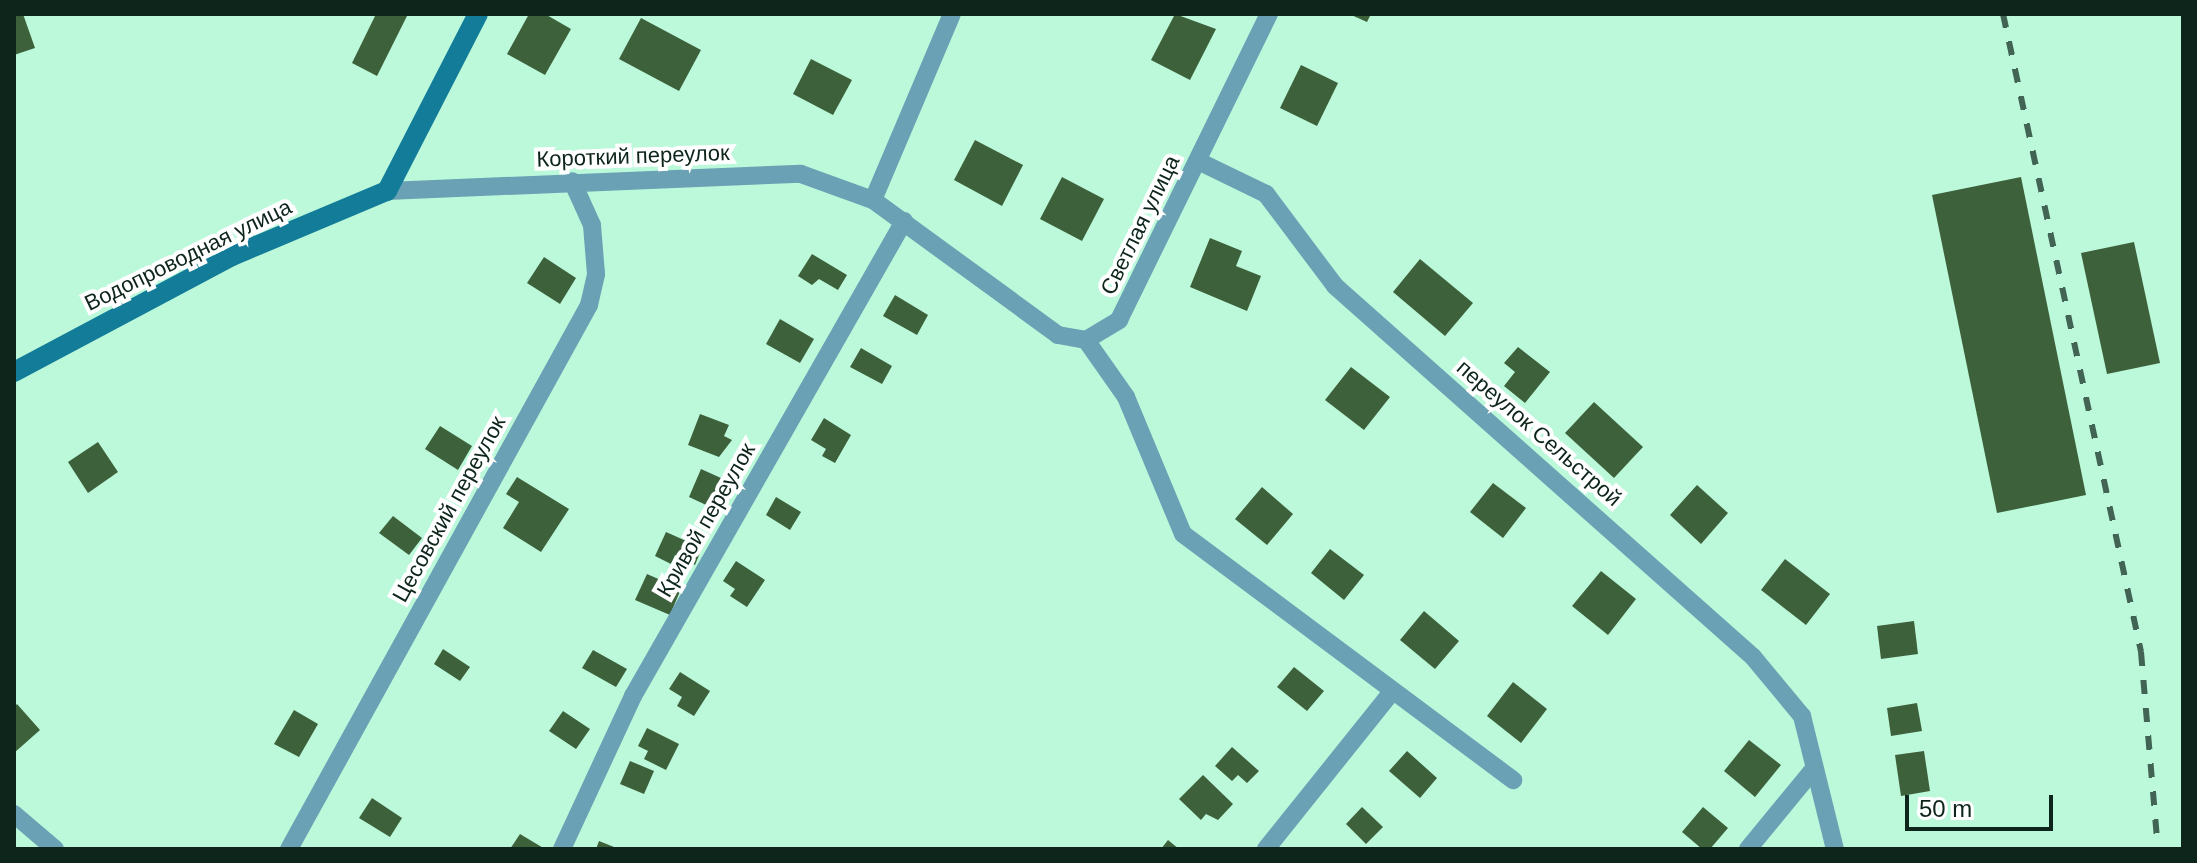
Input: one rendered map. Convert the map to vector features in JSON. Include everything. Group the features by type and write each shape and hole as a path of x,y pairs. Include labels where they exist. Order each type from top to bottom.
{"street":[{"path":"387,191 478,14"},
{"path":"952,14 873,200 1058,335 1086,340 1126,397 1183,534 1513,780"},
{"name":"Светлая улица","path":"1086,340 1119,320 1269,14"},
{"name":"переулок Сельстрой","path":"1198,161 1266,194 1335,286 1753,657 1802,716 1835,849"},
{"name":"Короткий переулок","path":"387,191 572,181 801,174 873,200"},
{"name":"Цесовский переулок","path":"289,849 589,305 596,274 592,225 572,181"},
{"name":"Водопроводная улица","path":"14,372 232,256 387,191"},
{"name":"Кривой переулок","path":"562,849 633,696 904,221"},
{"path":"1266,849 1392,692"},
{"path":"1748,849 1813,770"},
{"path":"14,814 37,842 55,849"}],"building":[{"path":"14,14 23,14 35,48 14,55"},
{"path":"376,14 408,14 377,76 352,63"},
{"path":"529,14 545,14 571,29 545,75 507,54"},
{"path":"1175,14 1216,29 1190,80 1151,60"},
{"path":"1349,14 1371,14 1367,22"},
{"path":"641,18 701,50 679,91 619,59"},
{"path":"811,59 852,80 833,115 793,94"},
{"path":"1301,65 1338,83 1317,126 1280,108"},
{"path":"975,140 1023,165 1002,206 954,180"},
{"path":"1062,177 1104,199 1082,241 1040,219"},
{"path":"2021,177 2086,495 1997,513 1932,195"},
{"path":"1210,238 1242,251 1236,266 1261,276 1247,311 1190,287"},
{"path":"2134,242 2160,363 2107,374 2081,253"},
{"path":"812,254 847,275 838,290 819,279 812,285 798,276"},
{"path":"544,257 576,278 560,304 527,283"},
{"path":"1420,259 1473,303 1445,336 1393,292"},
{"path":"895,295 928,315 917,335 883,316"},
{"path":"780,319 814,339 800,363 766,344"},
{"path":"1518,347 1550,372 1525,403 1504,386 1515,372 1504,363"},
{"path":"861,348 892,366 882,384 850,367"},
{"path":"1351,367 1390,397 1364,430 1325,400"},
{"path":"1594,402 1643,447 1614,478 1565,433"},
{"path":"700,414 729,425 724,436 732,440 719,457 688,445"},
{"path":"824,418 851,435 835,463 822,456 826,449 811,440"},
{"path":"440,426 472,446 458,470 425,449"},
{"path":"98,442 118,472 88,493 68,462"},
{"path":"701,469 732,483 719,511 689,497"},
{"path":"517,477 569,509 541,552 503,528 519,502 506,494"},
{"path":"1493,483 1526,508 1503,538 1470,512"},
{"path":"1697,485 1728,513 1701,544 1670,515"},
{"path":"1262,487 1293,514 1267,545 1235,519"},
{"path":"776,497 801,512 790,530 766,515"},
{"path":"393,516 422,538 409,555 379,533"},
{"path":"666,532 702,548 695,565 675,555 671,564 655,556"},
{"path":"1330,549 1364,575 1344,600 1311,573"},
{"path":"1785,559 1830,594 1806,625 1761,590"},
{"path":"736,561 765,580 747,607 730,596 735,589 723,581"},
{"path":"1601,571 1636,599 1608,635 1572,606"},
{"path":"647,574 681,589 670,615 635,600"},
{"path":"1424,611 1459,641 1435,669 1400,640"},
{"path":"1914,621 1918,654 1881,659 1877,626"},
{"path":"443,649 470,667 460,681 434,664"},
{"path":"593,650 627,669 616,687 582,668"},
{"path":"1294,667 1324,691 1307,711 1277,687"},
{"path":"680,672 710,691 694,716 677,706 682,697 669,689"},
{"path":"1513,682 1547,709 1521,743 1487,716"},
{"path":"1917,703 1922,731 1891,736 1887,708"},
{"path":"17,704 40,730 14,753 14,707"},
{"path":"294,710 318,724 299,757 274,744"},
{"path":"563,711 590,729 576,749 549,731"},
{"path":"647,728 679,744 666,770 644,759 648,751 638,746"},
{"path":"1749,740 1781,765 1755,797 1724,771"},
{"path":"1232,747 1259,771 1247,783 1238,775 1232,781 1215,766"},
{"path":"1407,751 1437,778 1420,798 1389,771"},
{"path":"1924,751 1930,791 1901,796 1895,755"},
{"path":"630,761 654,771 644,794 620,784"},
{"path":"1203,775 1233,804 1218,820 1206,814 1201,820 1179,799"},
{"path":"372,798 402,818 390,837 359,818"},
{"path":"1362,807 1383,827 1366,844 1346,824"},
{"path":"1703,807 1728,828 1710,849 1702,849 1682,832"},
{"path":"520,834 545,849 510,849"},
{"path":"1168,840 1179,849 1161,849"},
{"path":"599,841 619,849 596,849"}],"railway":[{"path":"2003,14 2141,652 2158,849"}]}
